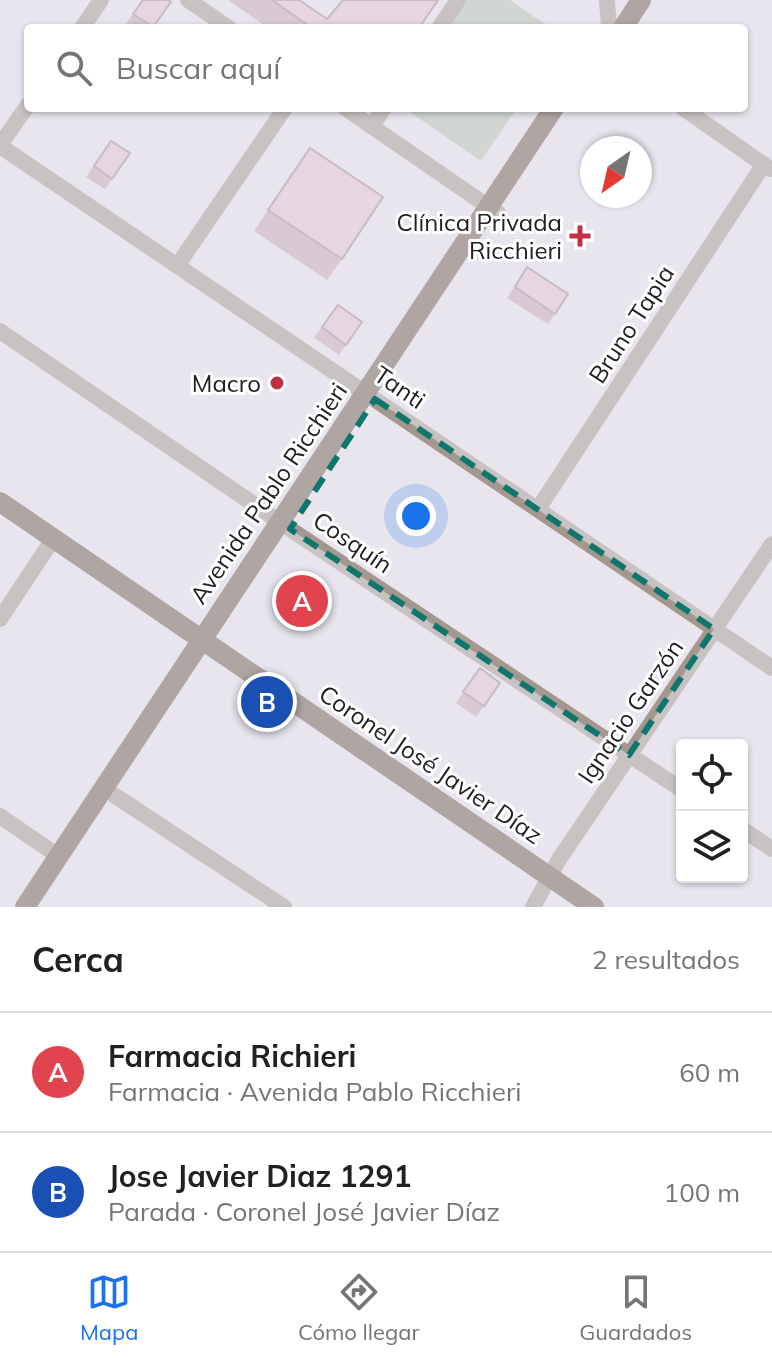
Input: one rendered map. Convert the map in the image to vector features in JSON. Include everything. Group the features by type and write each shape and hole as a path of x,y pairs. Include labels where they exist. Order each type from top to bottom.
{"main road":[{"path":"614,24 626,0"},
{"path":"615,24 641,0"},
{"name":"Avenida Pablo Ricchieri","path":"494,211 552,112"},
{"name":"Avenida Pablo Ricchieri","path":"25,907 207,644 494,211 566,112"},
{"name":"Coronel José Javier Díaz","path":"0,502 594,907"},
{"name":"Avenida Pablo Ricchieri","path":"40,907 114,795 207,644"}],"street":[{"path":"85,24 101,0"},
{"path":"188,0 223,24"},
{"path":"442,24 458,0"},
{"path":"607,0 611,24"},
{"path":"0,146 24,111"},
{"path":"177,266 282,112"},
{"path":"351,112 494,211"},
{"path":"372,126 381,112"},
{"path":"689,112 768,167"},
{"name":"Tanti","path":"0,146 772,668"},
{"name":"Bruno Tapia","path":"538,509 768,167"},
{"name":"Cosquín","path":"0,331 285,526 676,786"},
{"path":"0,619 53,539"},
{"name":"Ignacio Garzón","path":"533,907 548,876 772,544"},
{"path":"114,795 284,907"},
{"path":"0,816 58,856"},
{"path":"748,833 772,849"}],"highlighted area":[{"path":"375,399 714,629 629,755 290,529"}],"green space":[{"path":"465,0 510,0 545,24 449,24"},
{"path":"410,112 514,112 481,161"}],"building":[{"path":"143,0 171,2 155,24 148,24 133,14"},
{"path":"272,0 299,0 327,19 343,0 438,0 422,24 306,24"},
{"path":"111,141 130,153 112,179 94,166"},
{"path":"310,148 383,197 342,259 268,210"},
{"path":"527,267 568,294 555,314 515,287"},
{"path":"338,305 362,322 346,345 322,327"},
{"path":"480,668 500,683 484,706 463,692"}],"place":[{"name":"Clínica Privada Ricchieri","path":"580,236"},
{"name":"Macro","path":"277,383"},
{"name":"Farmacia Richieri","path":"302,601"},
{"name":"Jose Javier Diaz 1291","path":"267,702"}]}
